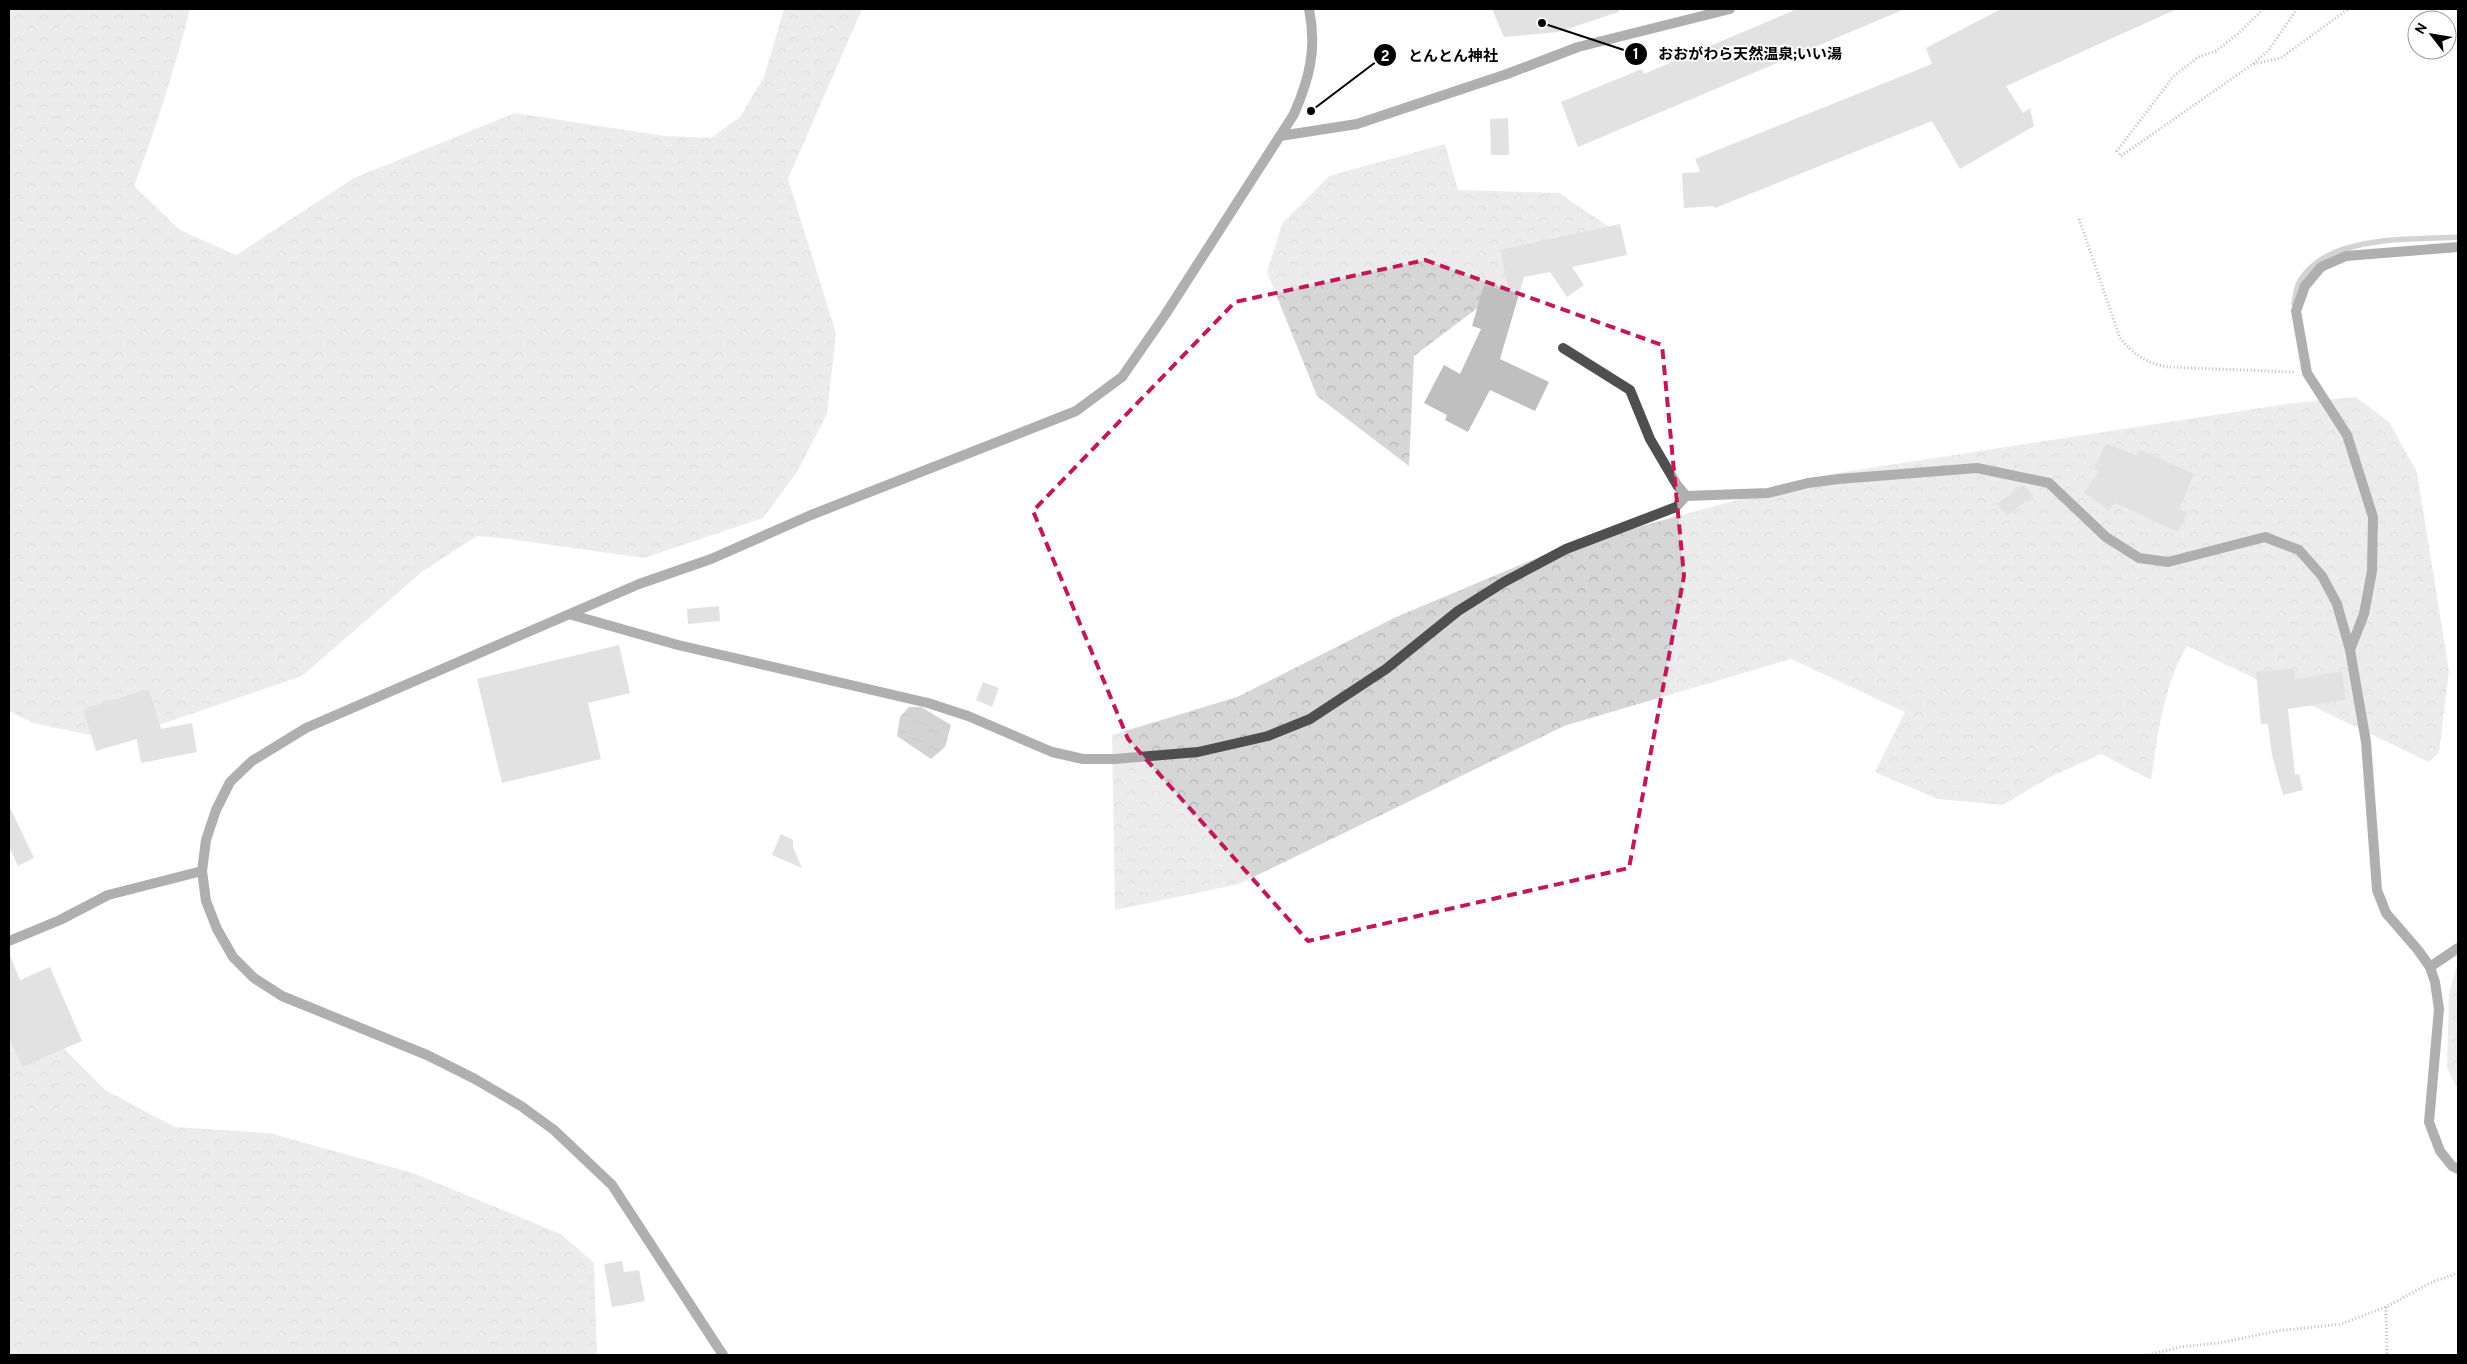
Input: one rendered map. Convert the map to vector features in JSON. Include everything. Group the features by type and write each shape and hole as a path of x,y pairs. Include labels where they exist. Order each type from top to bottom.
{"street":[{"path":"723,1355 612,1185 554,1130 522,1106 475,1079 427,1055 282,996 254,978 232,957 217,930 206,900 202,872 206,840 216,810 230,782 259,756 306,728 572,615 639,584 711,559 811,515 1076,411 1122,377 1165,316 1280,136 1305,90 1314,34 1309,9"},
{"path":"1280,136 1357,124 1507,74 1578,47 1730,9"},
{"path":"2350,650 2364,614 2372,571 2373,517 2347,434 2307,372 2296,311 2305,286 2321,267 2346,256 2458,247"},
{"path":"1563,348 1630,390 1650,440 1677,485 1686,496"},
{"path":"572,615 678,645 928,703 968,716 1052,752 1083,759 1115,759 1198,752 1268,736 1310,719 1386,669 1458,611 1504,582 1566,549 1676,506 1686,496 1768,492 1808,483 1839,479 1977,468 2050,483 2106,538 2138,558 2168,562 2265,537 2299,550 2322,576 2337,604 2350,650 2366,742 2377,890 2386,913 2430,967 2435,982 2439,1009 2429,1122 2440,1151 2452,1166 2458,1169"},
{"path":"9,941 60,920 108,895 202,872"},
{"path":"2430,967 2458,948"}],"path":[{"path":"2263,9 2239,33 2216,51 2198,57 2173,77 2116,152 2121,156 2253,64 2268,51 2297,9"},
{"path":"2253,64 2281,58 2348,9"},
{"path":"2079,219 2120,338 2132,352 2150,364 2168,367 2307,372"},
{"path":"2149,1355 2180,1347 2219,1343 2277,1331 2341,1324 2386,1308 2430,1283 2458,1273"},
{"path":"2386,1308 2387,1355"}],"highlighted area":[{"path":"1425,260 1662,345 1684,576 1629,868 1308,941 1128,739 1033,511 1235,302"}],"green space":[{"path":"9,9 190,9 165,98 134,186 180,230 236,255 354,178 515,113 665,136 711,138 740,117 764,77 784,9 862,9 788,179 836,333 827,414 797,472 763,518 644,558 477,536 423,571 302,676 153,727 89,735 33,723 9,711"},
{"path":"1445,144 1458,190 1559,193 1611,228 1558,247 1414,356 1409,466 1317,396 1267,272 1282,224 1329,176"},
{"path":"2356,397 2389,422 2417,472 2449,671 2439,753 2429,762 2187,646 2172,678 2167,694 2159,728 2151,780 2101,754 2050,777 2003,805 1937,799 1875,772 1905,712 1791,659 1564,726 1239,884 1115,910 1112,735 1237,697 1396,617 1558,549 1831,474 2293,403"},
{"path":"2458,963 2458,1089 2447,1068 2449,992"},
{"path":"34,1018 105,1090 175,1127 269,1133 413,1173 561,1234 594,1263 597,1355 9,1355 9,1026"}],"water":[{"path":"909,707 921,707 951,725 945,747 931,759 897,736 900,717"}],"building":[{"path":"1492,9 1619,9 1619,12 1558,32 1504,37"},
{"path":"1797,9 1905,9 1578,147 1561,102 1642,69 1644,74"},
{"path":"2001,9 2177,9 2006,86 2023,113 2030,108 2034,126 1960,169 1932,121 1715,208 1714,206 1684,208 1682,173 1700,172 1695,159 1932,64 1926,48"},
{"path":"1508,118 1509,155 1491,155 1490,119"},
{"path":"1620,224 1627,255 1572,267 1584,285 1567,297 1550,272 1524,277 1500,359 1549,382 1535,411 1490,390 1468,432 1445,420 1447,415 1424,403 1444,365 1460,374 1481,329 1472,326 1484,285 1509,292 1500,250"},
{"path":"2106,443 2136,456 2139,449 2194,474 2179,509 2187,513 2178,532 2115,503 2109,511 2084,492 2099,471 2094,469"},
{"path":"2023,485 2033,496 2007,516 1997,504"},
{"path":"719,606 720,621 688,624 687,609"},
{"path":"619,645 630,693 588,703 601,759 502,783 477,679"},
{"path":"2294,668 2295,679 2342,671 2346,700 2288,709 2295,775 2299,774 2303,790 2283,795 2272,755 2268,724 2261,724 2256,672"},
{"path":"983,682 999,688 992,707 976,700"},
{"path":"149,689 161,729 192,723 197,752 141,763 137,739 96,751 83,709"},
{"path":"9,805 34,858 18,866 9,847"},
{"path":"781,834 793,840 793,847 802,868 772,855"},
{"path":"9,953 20,980 50,967 82,1041 22,1067 9,1037"},
{"path":"622,1261 624,1272 639,1270 645,1301 612,1307 604,1264"}],"waterway":[{"path":"2294,304 2298,285 2310,268 2327,256 2347,248 2370,243 2458,237"}],"place":[{"name":"おおがわら天然温泉;いい湯","path":"1542,23"},
{"name":"とんとん神社","path":"1311,111"}]}
